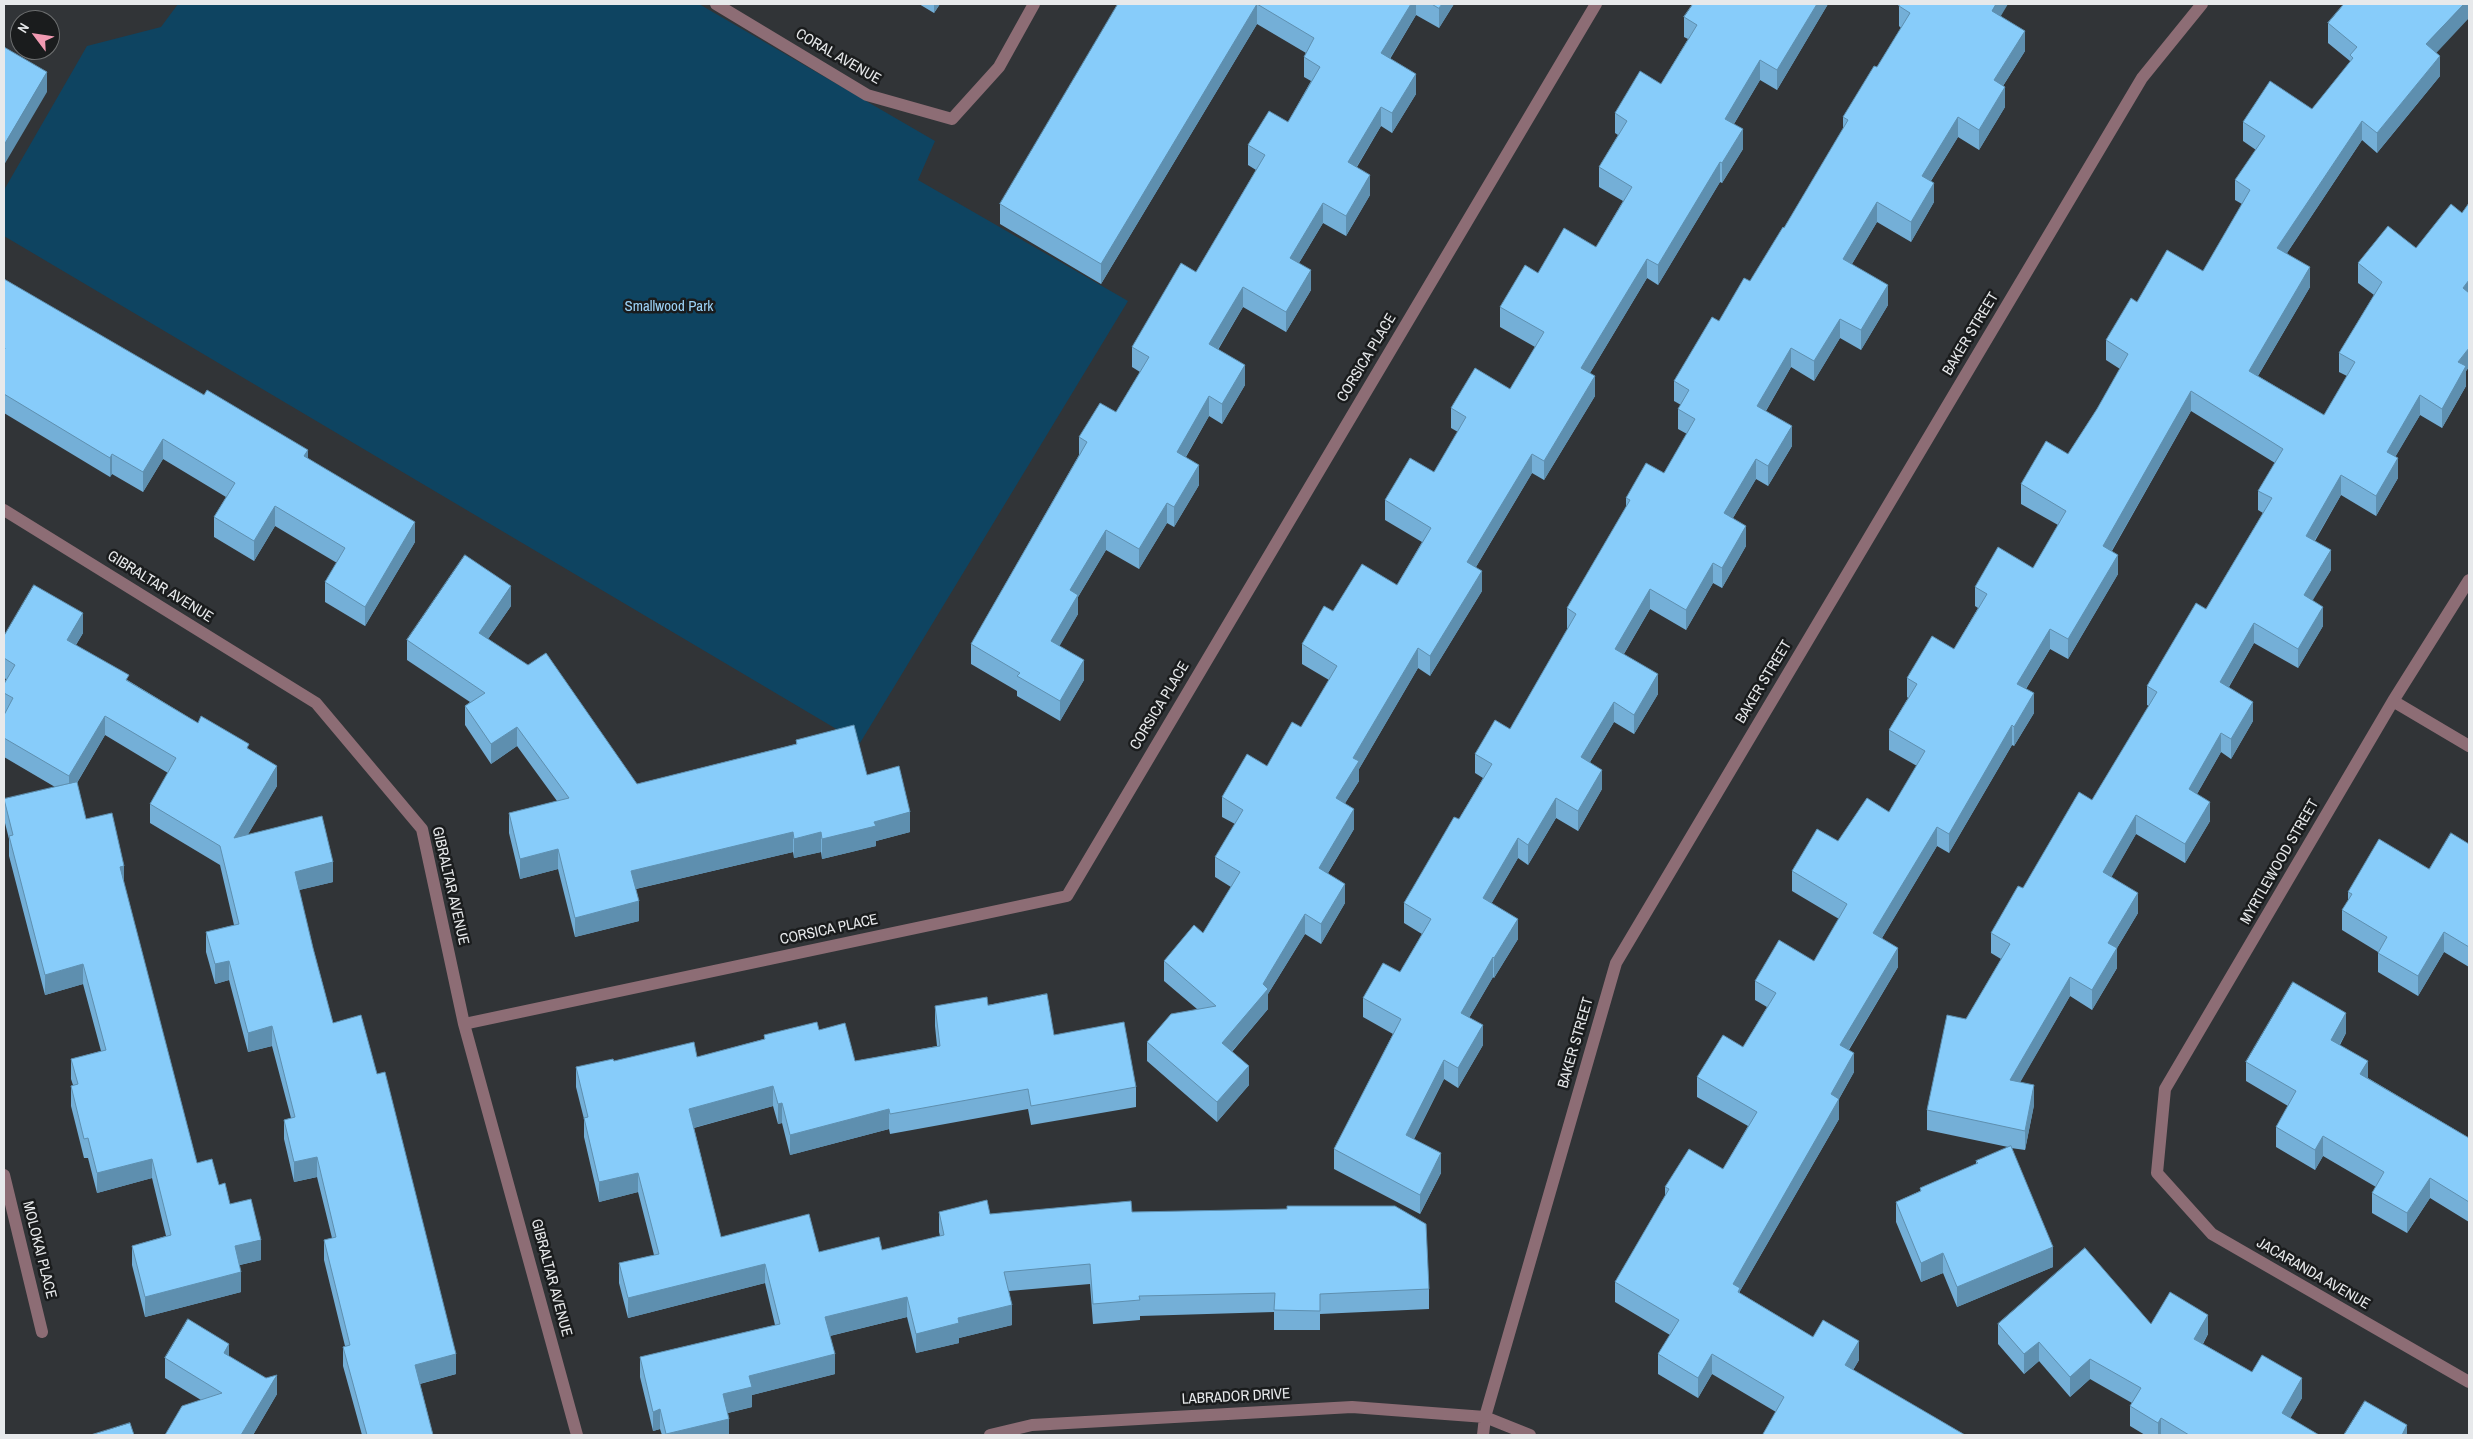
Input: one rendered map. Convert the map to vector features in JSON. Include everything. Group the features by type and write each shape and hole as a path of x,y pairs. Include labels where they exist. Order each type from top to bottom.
{"street":[{"name":"CORAL AVENUE","path":"716,4 867,95 952,119 999,66 1034,4"},
{"name":"CORSICA PLACE","path":"464,1024 1067,896 1596,4"},
{"name":"BAKER STREET","path":"1483,1435 1484,1417 1616,963 2142,78 2202,4"},
{"name":"GIBRALTAR AVENUE","path":"4,510 316,703 422,829 464,1024 577,1435"},
{"name":"MYRTLEWOOD STREET","path":"2157,1173 2166,1089 2393,701 2469,580"},
{"path":"2393,701 2469,746"},
{"name":"JACARANDA AVENUE","path":"2157,1173 2212,1234 2469,1382"},
{"name":"MOLOKAI PLACE","path":"4,1175 42,1332"},
{"name":"LABRADOR DRIVE","path":"990,1435 1032,1425 1352,1407 1484,1417 1530,1435"}],"green space":[{"name":"Smallwood Park","path":"178,4 699,4 935,141 918,180 1128,301 860,743 4,236 4,190 87,46 161,27"}],"building":[{"path":"1118,4 1257,4 1101,264 1000,204"},
{"path":"1257,4 1411,4 1381,53 1416,74 1392,113 1381,107 1348,162 1370,175 1346,216 1323,203 1290,258 1311,270 1286,312 1243,287 1209,344 1245,365 1222,404 1209,396 1177,452 1199,465 1174,507 1167,503 1139,549 1106,530 1070,590 1078,595 1051,641 1084,660 1060,701 1017,676 1020,673 971,644 1087,442 1079,437 1100,403 1116,412 1149,357 1132,347 1181,263 1196,272 1265,155 1248,145 1269,111 1288,122 1320,67 1304,57 1314,38"},
{"path":"1432,4 1442,4 1439,8"},
{"path":"1693,4 1817,4 1777,70 1760,60 1725,119 1743,129 1722,163 1720,162 1658,265 1647,259 1581,368 1595,376 1544,461 1532,454 1467,562 1482,571 1430,656 1418,648 1353,758 1359,761 1336,798 1354,809 1319,868 1345,884 1321,924 1305,914 1263,984 1268,989 1222,1043 1249,1066 1217,1102 1147,1042 1171,1014 1216,1006 1164,961 1194,925 1203,933 1240,872 1215,857 1243,810 1222,797 1247,754 1267,766 1292,722 1301,727 1337,666 1302,644 1324,606 1333,611 1362,564 1397,585 1431,528 1385,500 1410,458 1434,472 1466,417 1451,408 1475,368 1510,389 1544,332 1500,307 1525,265 1538,273 1564,228 1596,247 1632,187 1599,167 1627,121 1615,113 1640,71 1661,84 1697,25 1684,17"},
{"path":"1900,4 1996,4 1992,11 2025,31 1994,80 2005,87 1979,130 1958,117 1922,176 1934,183 1911,222 1877,202 1843,259 1888,285 1861,330 1840,319 1814,361 1791,348 1757,406 1792,426 1768,466 1756,459 1724,513 1746,526 1722,568 1713,563 1686,610 1650,589 1615,649 1658,674 1634,715 1614,702 1581,757 1602,770 1578,811 1556,798 1528,845 1518,838 1483,898 1518,919 1493,957 1461,1013 1483,1025 1458,1068 1444,1060 1406,1135 1441,1153 1420,1195 1334,1149 1401,1019 1363,998 1383,963 1400,972 1431,919 1404,903 1454,817 1459,819 1492,764 1475,754 1495,720 1510,729 1576,614 1567,608 1630,500 1626,498 1646,463 1664,473 1695,419 1678,409 1689,390 1674,381 1712,317 1719,321 1744,278 1750,281 1784,228 1848,120 1843,117 1874,66 1877,67 1910,13 1899,6"},
{"path":"2344,4 2464,4 2426,44 2440,56 2377,133 2362,121 2277,248 2310,267 2249,371 2324,415 2355,362 2339,353 2382,282 2358,263 2388,226 2416,248 2451,204 2462,213 2469,203 2469,280 2463,288 2469,293 2469,348 2458,362 2466,366 2442,409 2420,395 2387,452 2398,458 2376,496 2341,475 2306,536 2331,550 2304,595 2323,607 2298,649 2254,623 2220,682 2253,702 2231,739 2221,733 2189,789 2210,802 2185,844 2136,815 2103,872 2138,893 2108,943 2117,948 2092,990 2070,977 2010,1080 2034,1085 2025,1131 1927,1110 1947,1015 1966,1019 2010,944 1991,933 2018,886 2023,888 2079,792 2092,800 2157,692 2147,686 2196,603 2206,609 2272,498 2258,491 2283,449 2191,391 2103,546 2118,555 2068,639 2050,629 2017,684 2034,693 2014,727 2012,725 1949,834 1937,827 1873,933 1898,948 1840,1045 1854,1053 1831,1094 1839,1099 1733,1284 1740,1288 1738,1292 1813,1337 1823,1320 1859,1341 1845,1365 1965,1435 1763,1434 1784,1397 1712,1354 1698,1378 1658,1354 1679,1320 1615,1282 1669,1189 1665,1187 1689,1149 1723,1169 1757,1112 1697,1077 1723,1035 1743,1047 1776,993 1755,981 1779,940 1814,961 1847,904 1792,871 1817,829 1838,841 1867,798 1889,812 1925,751 1889,730 1917,684 1907,678 1932,636 1954,649 1987,594 1975,587 1998,547 2033,568 2066,511 2021,484 2046,441 2068,454 2097,409 2128,354 2106,340 2131,298 2137,302 2167,250 2203,271 2250,190 2235,180 2265,136 2243,122 2270,81 2312,109 2353,58 2350,55 2357,47 2328,23"},
{"path":"4,47 10,50 10,60 26,60 47,72 4,145"},
{"path":"4,279 204,395 207,390 308,450 304,456 415,522 365,607 325,582 345,548 275,506 254,541 214,517 235,483 163,439 143,472 112,454 110,458 4,394"},
{"path":"465,555 511,586 479,633 528,665 546,653 637,784 797,744 796,740 854,725 867,775 899,766 910,812 874,822 876,826 822,839 821,832 794,839 793,832 631,871 639,901 575,918 558,849 520,859 509,813 569,798 517,727 491,744 465,706 485,693 407,640"},
{"path":"34,585 83,613 67,640 129,675 126,680 198,723 201,716 249,744 247,748 277,766 234,838 322,816 333,862 295,872 313,948 333,1023 361,1015 377,1074 385,1072 456,1354 415,1365 433,1435 367,1435 343,1347 350,1345 324,1240 336,1237 317,1157 294,1162 284,1120 295,1117 272,1026 248,1033 229,961 215,964 206,932 239,924 220,846 150,804 176,758 105,716 69,776 4,738 4,715 13,698 4,693 4,684 15,665 4,658 4,636"},
{"path":"77,782 86,819 112,813 124,866 120,867 197,1163 212,1159 219,1185 225,1183 230,1204 251,1199 261,1240 235,1246 241,1272 145,1297 132,1246 171,1235 152,1159 97,1173 88,1138 84,1139 71,1086 78,1084 71,1059 106,1050 83,964 45,975 9,836 13,835 4,799"},
{"path":"2451,833 2469,844 2469,947 2444,932 2418,976 2378,953 2387,937 2342,910 2352,894 2348,892 2379,839 2429,869"},
{"path":"2293,982 2346,1013 2331,1040 2368,1061 2360,1074 2469,1138 2469,1202 2430,1178 2407,1213 2372,1193 2384,1172 2323,1136 2315,1150 2276,1127 2296,1091 2246,1062"},
{"path":"1047,994 1054,1035 1124,1022 1136,1087 1031,1106 1028,1089 890,1114 889,1109 790,1135 782,1103 778,1104 773,1086 689,1109 721,1237 809,1214 819,1252 879,1237 882,1250 944,1235 939,1212 987,1200 990,1214 1131,1201 1132,1212 1287,1209 1287,1206 1395,1206 1426,1224 1429,1289 1320,1294 1320,1311 1274,1310 1275,1293 1139,1296 1140,1300 1093,1304 1090,1264 1004,1272 1012,1305 958,1318 959,1323 916,1334 907,1297 825,1317 835,1354 749,1376 752,1387 723,1394 729,1419 666,1434 660,1409 653,1412 640,1357 780,1324 765,1264 628,1298 619,1263 659,1254 638,1173 599,1182 584,1118 588,1117 576,1067 613,1059 614,1061 694,1042 697,1057 765,1039 764,1035 817,1022 819,1030 845,1023 855,1061 940,1046 935,1006 987,997 988,1005"},
{"path":"2011,1146 2053,1247 1957,1287 1943,1253 1921,1263 1896,1202 1921,1191 1920,1188 1978,1163 1976,1161"},
{"path":"2085,1248 2151,1324 2170,1292 2208,1315 2194,1339 2252,1372 2262,1355 2302,1378 2282,1413 2319,1435 2189,1435 2161,1418 2158,1423 2130,1406 2141,1388 2090,1359 2070,1377 2039,1342 2024,1354 1998,1324"},
{"path":"188,1319 229,1344 224,1353 266,1378 277,1375 241,1435 165,1435 182,1406 222,1393 165,1358"},
{"path":"2365,1401 2407,1425 2402,1435 2344,1435"},
{"path":"130,1423 134,1435 91,1435"}]}
